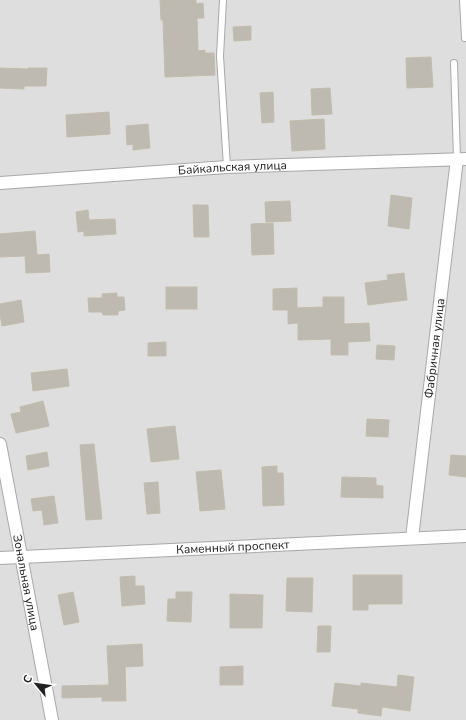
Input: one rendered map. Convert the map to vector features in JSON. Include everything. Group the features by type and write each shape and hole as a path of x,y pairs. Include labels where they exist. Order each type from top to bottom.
{"street":[{"name":"Байкальская улица","path":"0,183 227,167 461,159"},
{"name":"Фабричная улица","path":"412,538 461,159"},
{"name":"Зональная улица","path":"0,444 52,720"},
{"name":"Каменный проспект","path":"0,558 466,536"}],"lane":[{"path":"223,0 220,56 227,167"},
{"path":"463,0 465,38"},
{"path":"454,63 461,159"}],"shaded area":[{"path":"0,0 466,0 466,720 0,720"}],"building":[{"path":"160,0 196,0 196,4 203,3 204,18 197,18 198,51 205,50 205,53 214,53 215,75 165,77 163,20 161,20"},
{"path":"251,26 251,40 234,41 233,27"},
{"path":"431,57 433,87 407,88 406,58"},
{"path":"0,68 47,68 46,86 24,86 24,89 0,88"},
{"path":"330,88 332,114 312,115 311,89"},
{"path":"273,92 274,122 262,123 260,93"},
{"path":"109,112 110,134 67,137 66,115"},
{"path":"324,119 325,149 292,151 290,121"},
{"path":"148,124 150,148 133,150 133,144 127,145 126,126"},
{"path":"391,195 412,198 409,229 388,226"},
{"path":"290,201 291,221 266,222 265,202"},
{"path":"193,205 208,205 209,237 194,237"},
{"path":"88,210 89,220 115,219 116,234 84,236 84,231 78,232 76,212"},
{"path":"273,223 274,254 252,255 251,224"},
{"path":"35,231 37,255 49,254 50,272 26,273 25,256 0,257 0,234"},
{"path":"404,273 407,300 368,305 365,283 388,280 387,275"},
{"path":"166,287 197,287 197,309 166,309"},
{"path":"297,288 297,308 323,307 323,297 344,297 344,324 369,323 370,341 348,342 348,355 331,355 331,339 298,340 298,323 288,324 288,310 273,310 273,289"},
{"path":"117,293 117,297 124,297 125,310 118,311 118,315 103,315 102,312 89,312 88,298 102,298 102,294"},
{"path":"21,300 24,322 2,326 0,304"},
{"path":"166,342 166,356 148,356 148,343"},
{"path":"377,345 395,346 394,360 376,359"},
{"path":"67,369 69,386 33,391 31,373"},
{"path":"43,401 49,426 16,433 11,414 21,412 20,407"},
{"path":"367,419 389,420 388,437 366,436"},
{"path":"175,426 179,459 151,462 147,429"},
{"path":"94,444 102,519 86,520 80,445"},
{"path":"47,452 49,466 28,470 26,456"},
{"path":"451,455 466,456 466,477 449,475"},
{"path":"277,466 277,473 283,473 284,505 263,506 262,467"},
{"path":"221,470 225,509 200,511 196,472"},
{"path":"342,477 376,478 376,485 383,486 383,498 341,497"},
{"path":"158,482 160,513 147,514 144,483"},
{"path":"54,496 58,523 44,525 42,510 33,511 31,499"},
{"path":"353,575 402,575 402,604 368,604 368,610 353,610"},
{"path":"135,576 135,586 144,586 145,604 122,606 120,577"},
{"path":"287,578 313,578 312,612 286,611"},
{"path":"73,592 79,622 64,625 58,595"},
{"path":"176,592 192,592 191,622 167,621 168,599 176,599"},
{"path":"230,594 263,595 262,628 230,628"},
{"path":"318,626 331,626 330,652 317,652"},
{"path":"142,644 143,666 125,667 126,701 102,701 102,697 62,698 62,686 109,685 107,646"},
{"path":"243,666 243,685 220,685 220,667"},
{"path":"398,675 414,677 410,711 382,707 381,716 358,713 358,709 332,706 335,683 361,686 361,683 397,687"}]}
